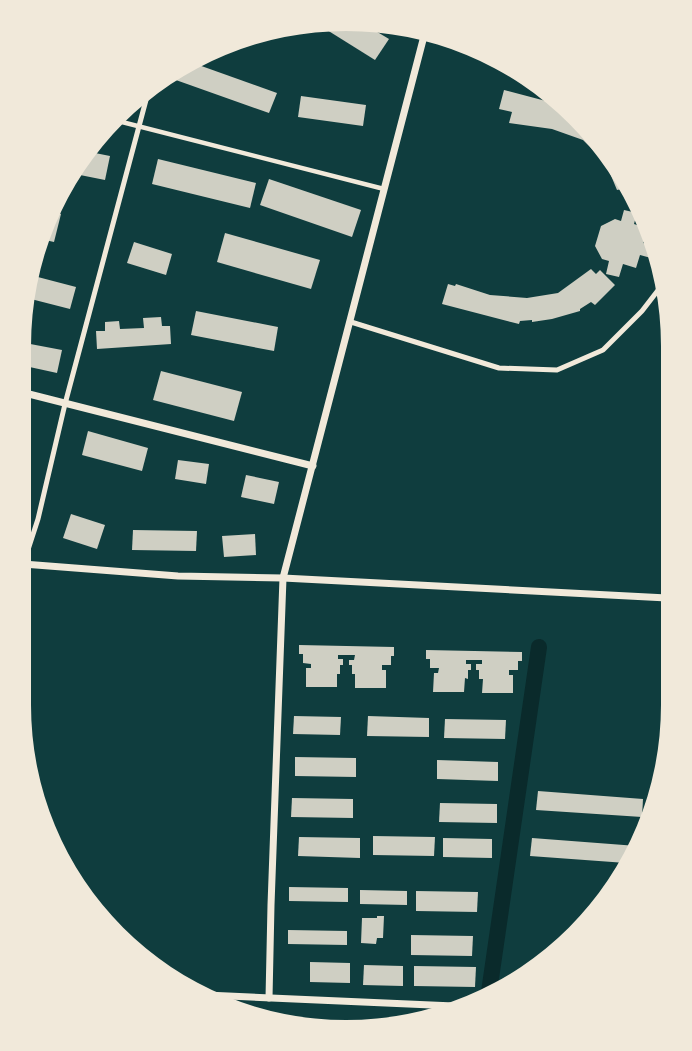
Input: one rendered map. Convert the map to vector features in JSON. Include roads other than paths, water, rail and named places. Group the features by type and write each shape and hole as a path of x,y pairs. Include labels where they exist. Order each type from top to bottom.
{"street":[{"path":"270,998 271,905 283,578 423,41"},
{"path":"31,541 65,404 145,103"},
{"path":"124,122 384,189"},
{"path":"350,322 499,368 557,370 603,350 642,311 656,293"},
{"path":"31,395 313,466"},
{"path":"31,564 178,576 283,578 661,598"},
{"path":"226,996 439,1005"}],"waterway":[{"path":"490,984 539,647"}]}
